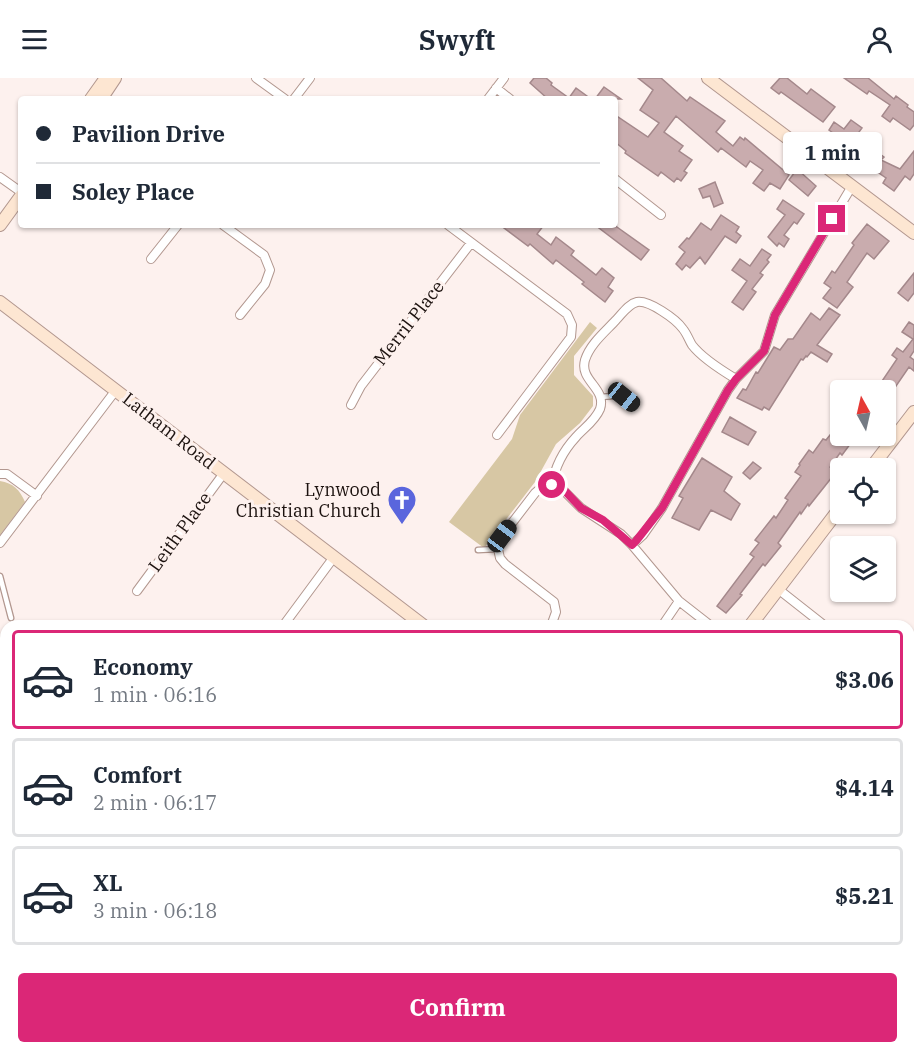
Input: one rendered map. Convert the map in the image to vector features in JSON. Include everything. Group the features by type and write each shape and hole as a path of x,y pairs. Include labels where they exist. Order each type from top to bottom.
{"street":[{"path":"93,96 106,78"},
{"path":"103,96 115,78"},
{"path":"256,78 281,96"},
{"path":"296,96 310,78"},
{"path":"490,96 504,78"},
{"path":"708,78 914,233"},
{"path":"496,88 506,96"},
{"path":"0,177 18,192"},
{"path":"618,181 662,215"},
{"path":"632,545 643,535 662,508 736,379 764,351 775,315 852,186"},
{"path":"0,225 18,198"},
{"path":"151,259 176,228"},
{"path":"227,228 264,255 270,270 265,284 240,315"},
{"path":"452,228 567,314 572,325 571,337 496,435"},
{"name":"Merril Place","path":"351,405 361,386 471,243"},
{"name":"Latham Road","path":"0,302 416,620"},
{"path":"552,485 556,466 565,451 600,409 601,397 584,370 586,359 597,340 628,307 637,302 647,303 675,320 697,350 736,379"},
{"path":"0,543 116,390"},
{"path":"880,458 910,426 914,412"},
{"name":"Leith Place","path":"137,591 224,473"},
{"path":"0,474 7,474 37,496"},
{"path":"553,620 556,612 554,602 505,564 500,558 498,549 502,536 535,493 543,486 552,485 564,490 581,508 603,520 632,545 679,601 703,620"},
{"path":"755,620 830,521"},
{"path":"287,620 334,557"},
{"path":"778,589 817,620"},
{"path":"666,620 679,601"}],"lane":[{"path":"601,397 618,395 635,405"},
{"path":"478,550 498,549"},
{"path":"0,576 12,618"}],"shaded area":[{"path":"590,322 597,328 574,356 574,375 593,396 593,406 580,423 556,444 535,482 484,548 449,522 512,439 520,415"},
{"path":"0,481 16,488 25,502 0,535"}],"building":[{"path":"534,78 546,78 552,83 551,85 566,96 545,96 530,83"},
{"path":"638,78 661,78 687,101 690,97 725,121 716,132 733,146 740,137 744,140 745,138 789,175 780,189 770,183 764,191 753,183 763,170 750,161 746,167 721,148 718,152 676,116 664,132 683,146 679,151 692,160 684,171 687,173 681,181 677,178 674,182 661,172 658,176 625,153 626,151 618,144 618,117 648,137 659,123 640,110 653,90"},
{"path":"780,78 787,78 807,94 811,89 835,107 823,122 781,92 779,94 771,88"},
{"path":"844,78 868,78 894,99 896,96 914,112 914,125 910,130 893,118 890,122 882,116 890,105 869,91 867,94"},
{"path":"604,87 617,96 597,96"},
{"path":"576,88 587,96 570,96"},
{"path":"851,120 862,128 856,136 884,157 881,160 900,169 914,151 914,174 910,180 905,176 894,191 883,183 886,178 867,165 868,159 849,145 846,149 838,143 840,141 831,135 833,133 829,130 834,122 844,129"},
{"path":"797,169 816,186 808,196 789,180"},
{"path":"715,182 723,203 714,207 710,196 703,198 699,189"},
{"path":"783,200 804,214 797,224 794,222 784,235 789,239 784,247 779,243 777,246 768,237 785,215 777,209"},
{"path":"721,215 739,227 736,232 741,236 736,243 725,236 705,264 700,257 690,268 686,265 682,270 676,264 685,252 679,247 687,238 689,239 701,223 711,230"},
{"path":"867,224 889,241 874,259 867,253 847,282 853,287 837,308 823,298 831,288 824,283 832,271 835,273 854,245 852,243"},
{"path":"504,228 542,228 537,234 551,245 556,237 574,251 571,255 596,275 602,268 614,278 608,287 613,291 605,302 556,260 553,264 530,244 528,246"},
{"path":"599,228 618,228 649,250 641,260"},
{"path":"762,249 771,255 767,260 769,262 760,273 763,275 752,289 756,292 743,310 732,302 747,281 732,270 740,259 750,266"},
{"path":"914,273 914,293 908,301 898,293"},
{"path":"829,308 840,315 817,345 832,354 827,362 811,352 803,360 801,359 769,410 764,407 762,410 737,398 743,389 746,390 774,347 780,350 788,339 793,339 811,313 820,320"},
{"path":"909,322 914,325 914,351 910,357 914,360 914,371 909,367 896,386 896,380 883,380 897,359 892,355 897,348 903,352 913,339 902,332"},
{"path":"730,417 756,432 748,445 722,432"},
{"path":"830,435 830,446 849,446 842,455 840,453 836,458 830,458 830,480 809,506 808,504 801,514 800,512 778,543 781,546 765,566 763,564 740,594 742,595 726,613 717,606 754,557 750,554 759,543 755,540 774,516 776,518 788,500 785,498 801,476 795,472 799,464 809,450 813,453 823,439 826,440"},
{"path":"702,458 732,477 724,491 740,504 731,520 711,510 699,530 672,518 683,498 679,496"},
{"path":"753,462 761,468 750,479 743,473"}],"place":[{"name":"Lynwood Christian Church","path":"402,526"}],"route":[{"path":"552,485 564,490 581,508 603,520 632,545 643,535 662,508 728,390 764,351 775,315 832,219"}]}
